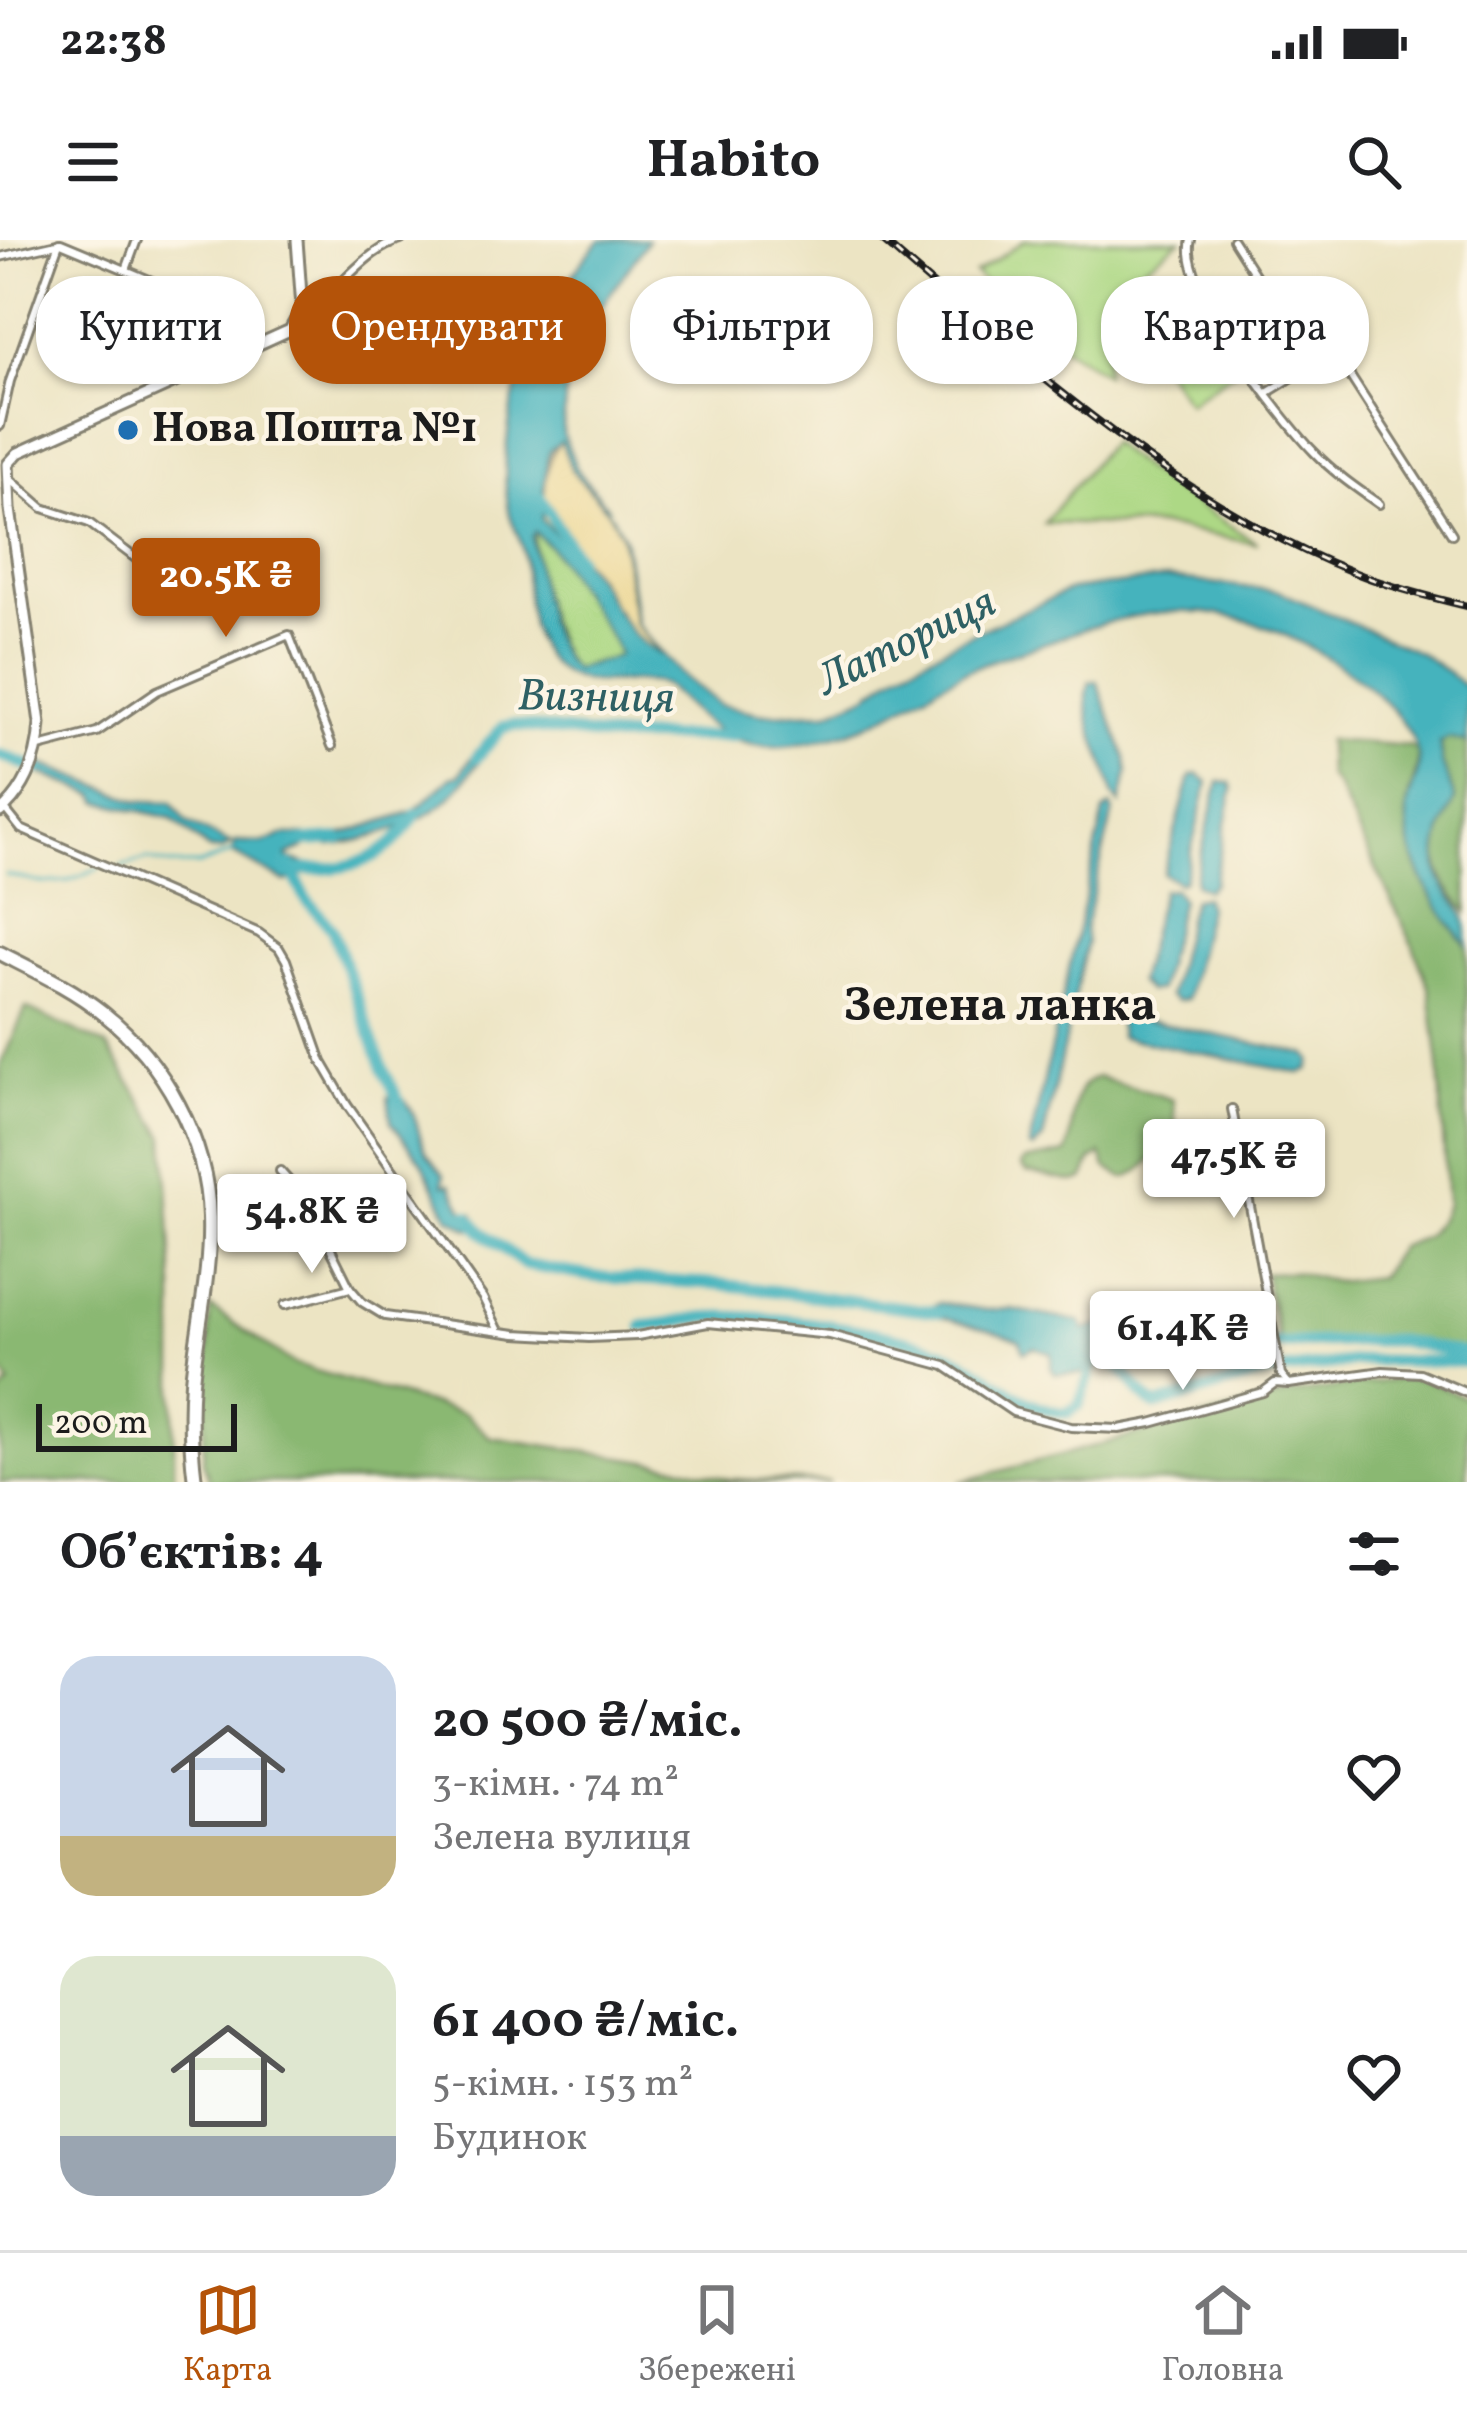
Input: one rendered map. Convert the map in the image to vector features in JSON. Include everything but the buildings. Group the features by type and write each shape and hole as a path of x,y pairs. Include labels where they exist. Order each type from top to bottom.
{"highway":[{"path":"0,953 71,991 120,1028 166,1085 196,1141 209,1219 191,1386 195,1482"}],"main road":[{"path":"296,240 299,276"},
{"path":"3,810 26,780 39,747 39,698 5,511 4,460 289,331"}],"street":[{"path":"127,270 137,240"},
{"path":"347,276 381,245 400,240"},
{"path":"1191,240 1189,256 1205,299 1268,393 1316,455 1378,504"},
{"path":"1233,240 1256,276"},
{"path":"0,427 10,381 58,243"},
{"path":"0,257 58,243 141,276"},
{"path":"1268,393 1336,354 1452,534"},
{"path":"7,478 16,480 50,512 84,519 184,595"},
{"path":"39,747 97,732 157,691 290,635 332,746"},
{"path":"3,810 21,829 259,933 279,948 330,1077 483,1298 498,1330"},
{"path":"1232,1109 1280,1374 1289,1384"},
{"path":"280,1171 307,1201 350,1288 385,1316 610,1337 708,1323 830,1335 945,1366 1013,1412 1067,1426 1119,1429 1263,1392 1275,1383 1383,1371 1420,1372 1467,1394"},
{"path":"285,1305 350,1288"}],"green space":[{"path":"1025,240 1181,240 1131,276 1101,276 1101,371 1077,356 1077,276 975,274"},
{"path":"1175,384 1216,384 1188,403"},
{"path":"1110,442 1163,483 1258,544 1163,526 1044,523"},
{"path":"535,532 552,549 619,654 574,670 566,660 544,604"},
{"path":"1448,737 1467,743 1467,912 1446,883 1438,858 1441,831 1455,799 1442,763 1441,743"},
{"path":"1327,740 1409,746 1418,751 1407,807 1410,846 1433,899 1467,946 1467,1354 1396,1340 1279,1342 1264,1273 1294,1272 1336,1282 1379,1277 1399,1247 1425,1237 1447,1204 1430,990 1412,943 1328,776"},
{"path":"26,1008 107,1046 165,1137 174,1287 174,1482 0,1482 0,1394 10,1384 0,1369 0,1066"},
{"path":"1098,1077 1173,1100 1176,1131 1171,1144 1124,1178 1106,1168 1101,1154 1091,1161 1084,1179 1074,1182 1026,1172 1021,1166 1024,1161 1067,1153 1077,1098"},
{"path":"210,1307 295,1365 465,1414 490,1437 680,1466 729,1479 830,1482 210,1482 203,1461"},
{"path":"1424,1379 1467,1398 1467,1482 959,1482 1290,1394"}],"sand":[{"path":"561,441 572,471 607,509 621,533 635,623 663,655 629,629 590,569 541,520 548,466"}],"water":[{"path":"600,240 648,240 606,300 606,276 572,276"},
{"path":"518,384 566,384 563,434 578,471 606,505 624,537 637,625 683,676 720,705 763,714 828,712 867,695 900,671 961,639 1070,590 1168,578 1278,591 1422,654 1467,687 1467,743 1449,738 1440,743 1455,799 1439,840 1437,863 1443,884 1464,916 1467,946 1416,865 1407,808 1419,762 1397,716 1336,663 1242,619 1160,612 1107,623 969,670 862,727 775,747 745,743 719,732 661,684 595,682 563,673 541,651 535,637 523,552 508,504 506,459","holes":["561,442 572,471 607,509 621,533 635,623 662,655 628,628 585,562 542,520 547,460 550,450","535,532 552,549 613,641 619,654 615,657 574,670 564,658 544,608"]},
{"path":"1097,681 1126,759 1128,772 1120,804 1113,795 1087,709 1090,682"},
{"path":"491,745 456,791 432,811 373,836 329,845 324,840 414,811 459,775 476,751"},
{"path":"40,763 138,801 172,802 187,822 231,844 209,850 171,818 100,802 96,795 37,772"},
{"path":"1199,774 1208,782 1180,883 1163,874 1189,781"},
{"path":"1219,782 1231,783 1233,789 1214,883 1207,890 1195,884 1195,877"},
{"path":"1111,806 1043,1139 1033,1149 1029,1147 1104,812"},
{"path":"282,835 304,835 304,848 287,855 305,864 307,873 286,882 232,853 235,842 264,843"},
{"path":"1174,889 1181,899 1159,990 1148,992 1138,982 1162,890"},
{"path":"1204,897 1208,907 1187,999 1177,1001 1169,996 1189,911 1193,899"},
{"path":"1126,1016 1306,1054 1312,1060 1309,1070 1299,1073 1120,1037 1118,1022"},
{"path":"396,1094 412,1111 426,1152 444,1175 443,1185 450,1184 465,1212 474,1213 477,1227 469,1229 449,1217 422,1162 391,1122 388,1097"},
{"path":"940,1303 1081,1322 1084,1330 1111,1321 1130,1321 1135,1313 1141,1321 1150,1319 1156,1310 1161,1316 1168,1311 1175,1318 1235,1321 1247,1327 1259,1344 1252,1359 1220,1370 1205,1369 1199,1363 1219,1355 1216,1349 1201,1350 1197,1340 1150,1338 1119,1359 1080,1374 1055,1374 1051,1353 1034,1347 1024,1352 1020,1341 1009,1336 924,1310"}],"waterway":[{"name":"Латориця","path":"538,494 577,558"},
{"name":"Визниця","path":"477,757 503,727 514,725 612,738 735,736"},
{"name":"Визниця","path":"0,755 38,769"},
{"path":"295,869 333,868 365,860 393,843 416,814"},
{"name":"Визниця","path":"288,842 339,839"},
{"path":"121,867 147,859 199,865 233,852"},
{"path":"290,865 305,898 332,929 401,1105"},
{"path":"6,875 42,883 68,881 99,868"},
{"path":"467,1215 525,1265 595,1277 719,1284 940,1312"},
{"path":"643,1326 732,1317 868,1332 953,1356 1021,1398 1067,1413 1079,1405 1095,1360"},
{"path":"1246,1345 1396,1340 1467,1354"},
{"path":"1098,1361 1123,1371 1156,1406 1264,1373 1368,1360 1467,1362"}],"railway":[{"path":"882,240 1105,426 1226,508 1353,572 1467,606"}],"place":[{"name":"Нова Пошта №1","path":"128,430"}],"district":[{"name":"Зелена ланка","path":"1000,1007"}]}
